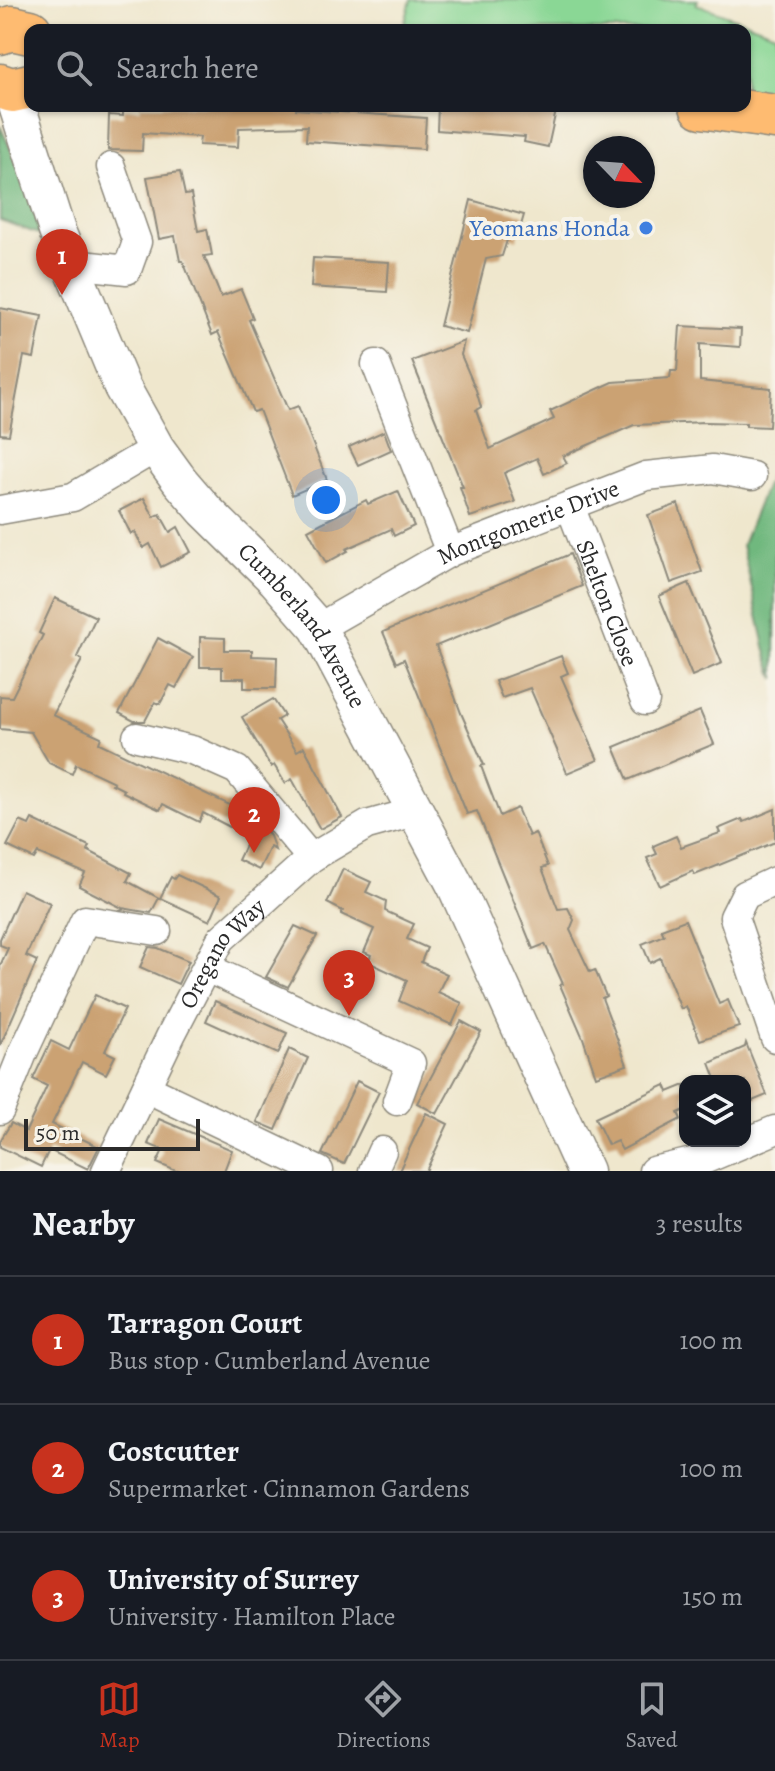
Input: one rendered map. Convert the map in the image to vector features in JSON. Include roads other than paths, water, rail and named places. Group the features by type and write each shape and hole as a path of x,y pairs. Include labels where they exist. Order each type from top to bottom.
{"main road":[{"path":"742,112 775,117"}],"street":[{"name":"Cumberland Avenue","path":"14,87 47,203 122,387 156,448 205,510 275,579 318,628 455,885 585,1171"},
{"path":"73,264 127,270 137,242 111,167"},
{"path":"376,364 450,552"},
{"path":"0,510 73,497 156,448"},
{"name":"Montgomerie Drive","path":"318,628 450,552 646,476 713,469 752,476"},
{"name":"Shelton Close","path":"570,506 645,701"},
{"path":"137,737 192,750 237,770 311,858"},
{"name":"Oregano Way","path":"106,1171 221,939 311,858 367,825 414,812"},
{"path":"775,881 745,895 734,917 775,1038"},
{"path":"0,1110 85,920 157,931"},
{"path":"207,968 411,1063 397,1101"},
{"path":"146,1088 319,1171"},
{"path":"653,1171 706,1159 775,1130"}],"place":[{"name":"Yeomans Honda","path":"646,228"},
{"name":"Tarragon Court","path":"62,295"},
{"name":"Costcutter","path":"254,853"},
{"name":"University of Surrey","path":"349,1016"}]}
